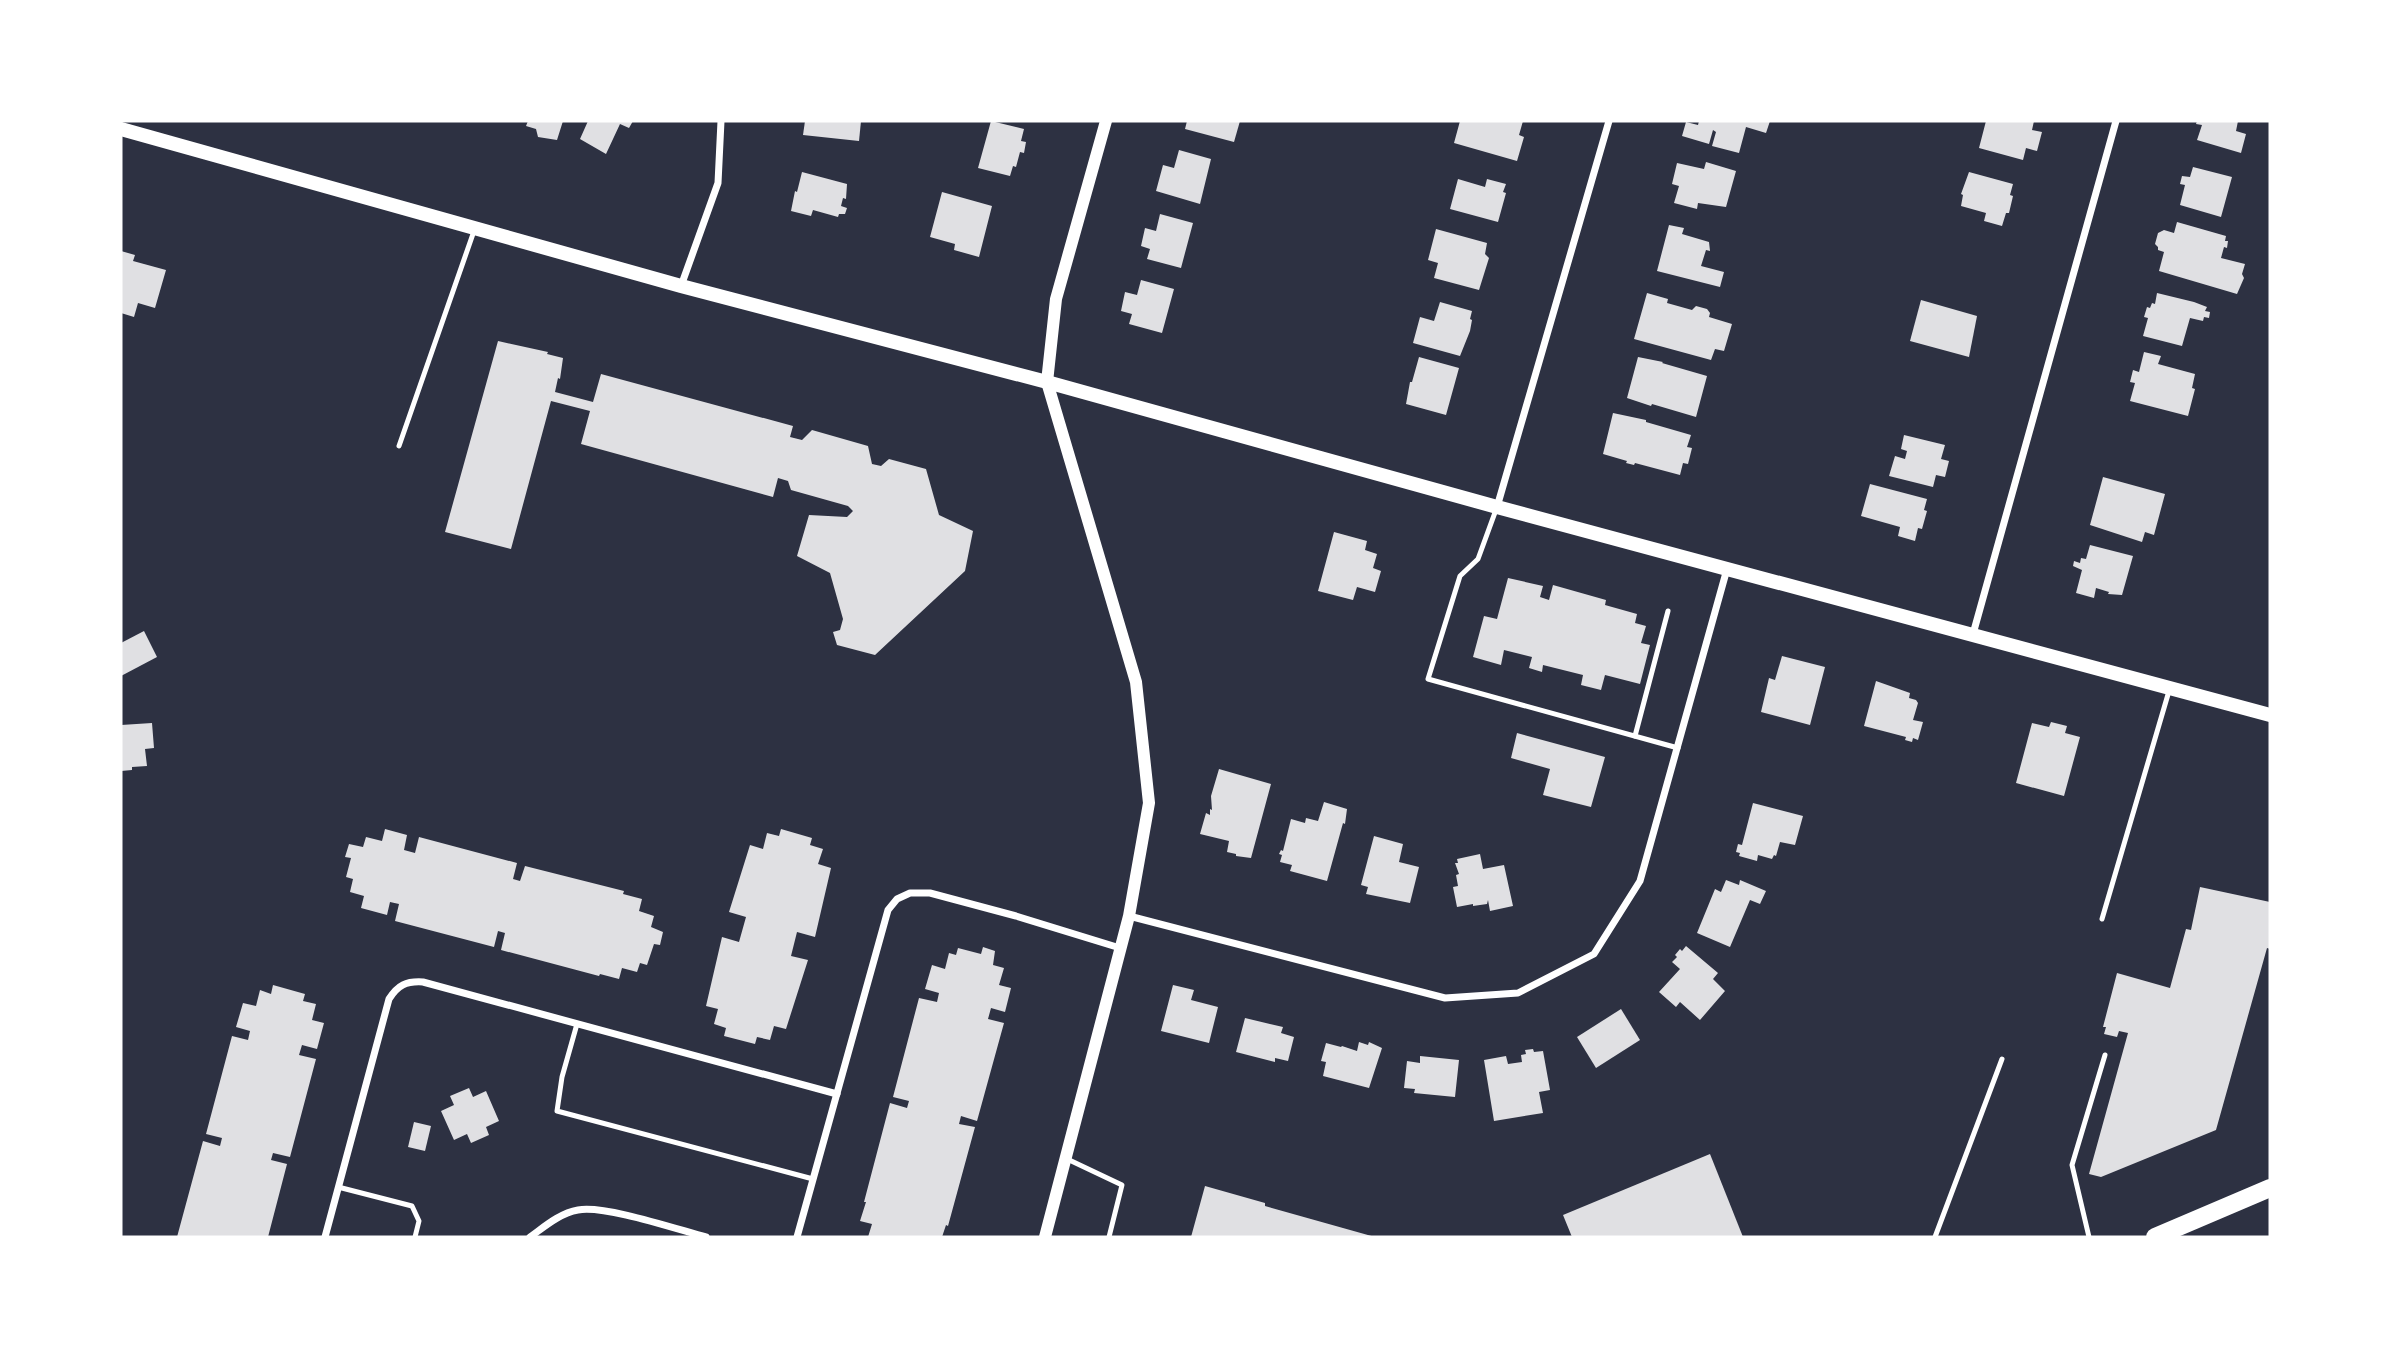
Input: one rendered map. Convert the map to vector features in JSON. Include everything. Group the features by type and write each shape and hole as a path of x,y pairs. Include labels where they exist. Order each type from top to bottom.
{"main road":[{"path":"121,129 681,286 1047,382 1497,507 2270,715"},
{"path":"2155,1237 2270,1188"}],"street":[{"path":"681,286 718,183 721,121"},
{"path":"1045,1237 1129,916 1149,803 1136,682 1047,382 1056,299 1106,121"},
{"path":"1497,507 1609,121"},
{"path":"1973,634 2116,121"},
{"path":"1129,916 1445,998 1518,993 1594,954 1640,881 1727,569"},
{"path":"797,1237 888,910 897,899 910,893 930,893 1120,948"},
{"path":"325,1237 389,999 396,989 409,981 423,982 837,1094"},
{"path":"530,1237 553,1220 575,1210 596,1209 706,1237"}],"lane":[{"path":"399,446 475,228"},
{"path":"1497,507 1478,559 1460,576 1428,680 1678,748"},
{"path":"1635,736 1668,611"},
{"path":"2102,919 2170,688"},
{"path":"577,1024 562,1077 557,1111 813,1179"},
{"path":"2090,1237 2072,1166 2105,1055"},
{"path":"1935,1237 2002,1059"},
{"path":"1065,1158 1122,1185 1109,1237"},
{"path":"338,1187 412,1206 419,1221 415,1237"}],"building":[{"path":"528,121 563,121 557,140 538,137 536,129 526,126"},
{"path":"588,121 633,121 629,128 620,124 606,154 580,139"},
{"path":"805,121 861,121 859,141 803,135"},
{"path":"991,121 1024,129 1021,141 1026,142 1024,153 1020,152 1010,176 978,168"},
{"path":"1187,121 1240,121 1234,142 1185,129"},
{"path":"1460,121 1523,121 1519,135 1524,137 1517,161 1454,143"},
{"path":"1699,121 1770,121 1766,133 1746,127 1739,153 1712,146 1716,132 1713,130 1709,144 1682,136 1686,122 1698,125"},
{"path":"1986,121 2034,121 2032,130 2042,132 2037,151 2026,148 2023,160 1979,148"},
{"path":"2197,121 2238,121 2236,131 2246,134 2241,153 2197,140 2202,125 2196,124"},
{"path":"1179,150 1211,159 1200,204 1156,191 1163,165 1174,168"},
{"path":"1706,162 1736,171 1726,207 1698,203 1697,209 1674,203 1679,186 1672,184 1677,163 1704,169"},
{"path":"2193,167 2232,177 2221,217 2180,205 2185,185 2180,184 2182,176 2190,177"},
{"path":"802,172 847,184 846,199 843,198 841,206 847,208 845,214 839,214 838,217 813,210 811,216 791,211"},
{"path":"1969,172 2013,184 2009,213 2006,213 2002,226 1984,221 1986,213 1961,206 1961,194"},
{"path":"1458,179 1485,187 1487,179 1506,184 1498,222 1450,209"},
{"path":"942,192 992,206 979,257 954,250 955,244 930,237"},
{"path":"1160,214 1193,223 1181,268 1147,259 1150,249 1141,246 1145,228 1156,231"},
{"path":"2177,222 2226,236 2227,248 2224,247 2221,258 2245,264 2242,274 2244,278 2237,294 2159,271 2164,252 2158,250 2155,244 2158,233 2164,230 2174,233"},
{"path":"1669,225 1684,228 1682,234 1709,242 1710,251 1706,250 1701,266 1724,272 1720,287 1657,271"},
{"path":"1436,229 1487,243 1485,254 1489,258 1479,290 1434,278 1438,263 1428,260"},
{"path":"121,251 135,255 133,261 166,270 155,308 138,303 134,317 121,313"},
{"path":"1141,280 1174,289 1162,333 1129,324 1132,314 1121,311 1125,292 1137,295"},
{"path":"1647,293 1668,299 1667,303 1692,310 1696,306 1707,309 1709,317 1732,324 1724,351 1715,349 1711,360 1634,339"},
{"path":"2157,293 2194,302 2207,307 2205,311 2210,312 2209,318 2204,317 2203,321 2190,318 2182,346 2143,336 2148,318 2144,317 2147,307 2155,304"},
{"path":"1921,300 1977,316 1969,357 1910,341"},
{"path":"1440,302 1472,311 1470,331 1460,356 1413,343 1420,317 1434,321"},
{"path":"498,341 563,358 555,392 593,402 601,374 793,426 790,437 802,440 812,430 868,446 872,464 881,466 889,459 926,469 939,515 973,531 965,571 875,655 837,645 833,632 840,630 843,619 830,573 797,556 809,515 847,517 853,511 848,506 791,490 788,481 778,478 773,497 581,444 590,411 551,401 511,549 445,532"},
{"path":"2144,352 2161,356 2158,364 2195,374 2192,388 2195,389 2188,416 2130,401 2135,383 2130,382 2133,370 2139,372"},
{"path":"1419,357 1459,368 1446,415 1406,404"},
{"path":"1638,357 1707,376 1696,417 1627,398"},
{"path":"1613,413 1646,420 1691,435 1687,447 1692,448 1688,464 1683,463 1680,475 1626,463 1627,461 1603,454"},
{"path":"1904,435 1945,445 1941,459 1949,461 1945,477 1936,475 1933,487 1889,476 1895,456 1905,459 1907,451 1901,449"},
{"path":"2103,477 2165,494 2154,535 2145,532 2142,542 2090,525"},
{"path":"1870,484 1927,499 1922,529 1918,528 1915,541 1898,536 1900,527 1861,516"},
{"path":"1334,532 1367,541 1365,550 1377,554 1373,568 1381,571 1375,592 1357,587 1353,600 1318,591"},
{"path":"2090,545 2133,556 2122,595 2108,594 2109,592 2096,588 2094,598 2076,593 2082,570 2073,566 2074,561 2080,563 2081,558 2086,559"},
{"path":"1508,578 1543,586 1540,597 1549,600 1553,585 1606,600 1605,605 1637,614 1635,623 1646,626 1641,643 1650,645 1640,684 1605,675 1601,690 1581,685 1583,675 1543,665 1542,672 1529,668 1532,657 1504,650 1501,665 1473,657 1484,616 1497,619"},
{"path":"144,631 157,657 121,676 121,643"},
{"path":"1782,656 1825,667 1810,725 1761,712 1769,678 1775,680"},
{"path":"1876,681 1910,693 1909,698 1916,700 1918,703 1913,720 1923,722 1918,740 1913,738 1912,742 1905,740 1906,737 1864,726"},
{"path":"2051,722 2067,726 2065,733 2080,737 2064,796 2016,783 2032,723 2049,727"},
{"path":"152,723 154,748 145,749 147,766 121,771 121,725"},
{"path":"1517,733 1605,757 1591,807 1543,795 1550,769 1511,758"},
{"path":"1219,769 1271,784 1251,858 1227,852 1229,841 1200,834 1206,813 1210,815 1210,809 1212,810 1211,796"},
{"path":"1324,802 1347,809 1327,881 1290,871 1292,865 1280,862 1282,855 1279,854 1283,851 1291,819 1305,823 1306,818 1318,821"},
{"path":"1753,803 1803,816 1795,845 1780,842 1776,856 1772,859 1758,855 1757,861 1739,856 1740,853 1736,852 1738,844 1742,845"},
{"path":"385,829 407,835 404,850 415,853 419,837 517,863 513,879 520,881 525,866 624,891 623,894 642,899 639,911 654,916 651,927 663,932 660,945 654,944 647,965 640,963 637,972 622,968 619,979 501,950 505,933 498,931 494,947 395,921 399,904 390,902 387,915 361,908 364,896 350,892 353,879 346,877 351,858 345,857 349,844 363,847 366,837 382,841"},
{"path":"781,829 812,838 810,845 823,849 818,864 831,868 815,937 797,932 791,956 808,960 786,1029 774,1026 770,1040 757,1037 755,1044 724,1036 726,1028 714,1024 718,1009 706,1006 722,937 739,942 746,917 729,912 750,845 763,849 767,833 779,836"},
{"path":"1374,836 1403,844 1399,862 1419,867 1410,903 1366,894 1368,887 1361,885"},
{"path":"1480,854 1483,869 1504,865 1513,906 1490,911 1488,900 1487,904 1457,907 1453,887 1458,886 1456,875 1459,874 1455,863 1458,863 1457,859"},
{"path":"1726,880 1739,885 1740,880 1766,891 1760,904 1750,900 1730,947 1697,933 1715,889 1721,892"},
{"path":"2200,887 2270,902 2270,949 2267,948 2216,1130 2101,1177 2089,1174 2128,1033 2119,1031 2117,1037 2104,1034 2106,1027 2103,1027 2117,973 2170,988 2186,929 2191,930"},
{"path":"1686,946 1718,973 1713,979 1725,991 1700,1020 1680,1002 1676,1007 1659,992 1680,969 1672,962 1680,949 1682,951"},
{"path":"983,947 995,951 993,965 1004,968 999,985 1011,988 1005,1012 991,1008 988,1019 1004,1023 977,1121 961,1116 959,1124 975,1127 948,1226 946,1225 942,1237 868,1237 872,1224 860,1221 890,1103 907,1108 909,1101 893,1097 919,998 937,1002 939,993 925,989 932,965 945,969 949,953 956,955 958,948 981,954"},
{"path":"273,985 305,994 303,1001 316,1004 312,1020 324,1023 317,1049 302,1045 299,1055 316,1059 290,1157 273,1153 271,1160 287,1164 268,1237 177,1237 203,1141 220,1146 222,1138 206,1134 232,1036 248,1040 250,1031 236,1027 243,1003 256,1006 260,990 271,994"},
{"path":"1173,985 1194,990 1191,1000 1218,1007 1209,1043 1161,1031"},
{"path":"1621,1009 1640,1040 1596,1068 1577,1037"},
{"path":"1245,1018 1283,1027 1281,1033 1294,1037 1288,1061 1275,1058 1275,1062 1236,1052"},
{"path":"1359,1042 1368,1045 1369,1042 1382,1048 1369,1088 1323,1076 1326,1062 1321,1061 1326,1043 1357,1051"},
{"path":"1533,1049 1534,1052 1543,1051 1550,1090 1539,1092 1543,1113 1494,1121 1484,1060 1506,1056 1508,1064 1522,1062 1521,1055 1526,1054 1525,1050"},
{"path":"1420,1056 1459,1060 1455,1097 1414,1093 1415,1089 1404,1088 1407,1061 1420,1063"},
{"path":"469,1088 473,1097 486,1091 499,1121 486,1127 489,1135 471,1143 467,1134 454,1140 441,1111 454,1105 450,1096"},
{"path":"414,1122 431,1126 425,1151 408,1147"},
{"path":"1710,1154 1743,1237 1572,1237 1563,1215"},
{"path":"1205,1186 1265,1203 1265,1206 1375,1237 1191,1237"}]}
